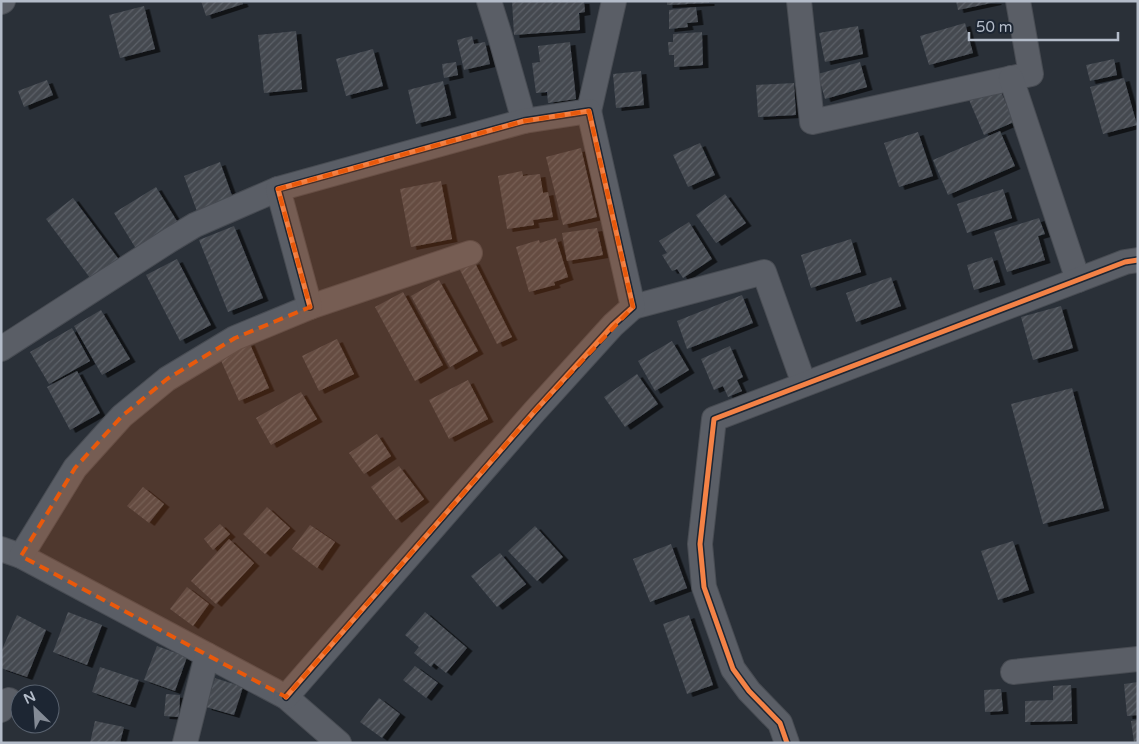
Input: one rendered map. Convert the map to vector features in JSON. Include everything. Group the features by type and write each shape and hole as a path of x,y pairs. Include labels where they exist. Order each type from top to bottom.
{"street":[{"path":"489,1 524,120"},
{"path":"614,1 589,111 633,307"},
{"path":"799,1 812,122 1031,74 1018,1"},
{"path":"1011,78 1078,280"},
{"path":"1,349 195,225 278,189 524,120 589,111"},
{"path":"278,189 310,307"},
{"path":"339,743 286,697 11,553 75,468 122,416 167,379 235,338 310,307 470,253"},
{"path":"787,743 780,723 749,691 733,669 704,587 700,544 714,419 1125,262 1138,260"},
{"path":"286,697 534,412 613,325 633,307 764,272 804,384"},
{"path":"185,743 207,655"},
{"path":"1013,672 1138,659"}],"highlighted area":[{"path":"589,111 633,307 534,412 286,697 21,556 75,468 122,416 167,379 235,338 310,307 278,189 524,121"}],"building":[{"path":"201,1 242,1 243,4 206,16"},
{"path":"512,1 584,1 585,12 579,13 580,30 514,35"},
{"path":"667,1 709,1 709,3 667,5"},
{"path":"956,1 996,1 996,2 958,10"},
{"path":"144,6 155,49 120,58 109,15"},
{"path":"696,7 698,22 687,23 688,27 669,29 669,10"},
{"path":"965,23 973,53 929,65 920,36"},
{"path":"858,26 863,54 825,62 819,33"},
{"path":"296,31 302,89 264,93 258,35"},
{"path":"702,32 703,65 674,67 674,55 669,55 668,42 673,42 673,34"},
{"path":"472,36 474,44 485,42 490,64 464,70 457,40"},
{"path":"570,42 576,99 548,103 547,92 536,93 532,63 540,62 538,46"},
{"path":"373,49 383,86 346,96 336,59"},
{"path":"1114,59 1117,75 1090,81 1086,65"},
{"path":"456,62 458,75 444,78 442,64"},
{"path":"860,62 867,87 825,99 818,74"},
{"path":"641,71 644,105 616,108 613,74"},
{"path":"1124,78 1137,125 1103,134 1090,87"},
{"path":"47,80 53,95 24,107 18,91"},
{"path":"443,81 451,115 416,124 408,90"},
{"path":"997,82 1014,122 984,135 967,95"},
{"path":"794,83 796,115 758,117 756,85"},
{"path":"1000,131 1015,166 948,195 933,160"},
{"path":"918,132 933,176 899,187 884,143"},
{"path":"700,143 715,175 688,187 673,155"},
{"path":"581,148 597,217 563,225 546,157"},
{"path":"220,162 234,201 198,214 184,176"},
{"path":"522,171 523,176 540,174 543,193 548,192 553,217 533,220 534,225 507,229 498,176"},
{"path":"441,181 452,239 411,247 400,189"},
{"path":"156,187 180,226 138,252 114,213"},
{"path":"1003,189 1012,218 967,233 957,204"},
{"path":"725,194 746,223 716,243 696,215"},
{"path":"73,198 120,261 93,282 46,219"},
{"path":"1039,218 1045,234 1038,236 1045,260 1007,272 994,232"},
{"path":"689,222 712,259 683,278 677,269 672,271 662,255 667,253 659,241"},
{"path":"234,226 263,298 228,312 199,240"},
{"path":"597,228 603,255 567,261 562,233"},
{"path":"556,238 568,277 554,282 555,285 529,292 516,247 539,240 540,243"},
{"path":"851,239 861,272 811,288 801,255"},
{"path":"992,257 1000,282 974,290 967,265"},
{"path":"177,259 211,325 180,341 146,275"},
{"path":"474,261 512,337 497,344 459,268"},
{"path":"891,277 901,306 856,322 846,293"},
{"path":"439,280 478,351 450,367 411,296"},
{"path":"403,292 443,365 415,381 375,307"},
{"path":"742,295 753,323 687,349 677,321"},
{"path":"1061,306 1073,348 1033,360 1021,317"},
{"path":"101,310 130,359 102,375 74,326"},
{"path":"72,328 90,361 49,384 30,352"},
{"path":"337,339 354,374 319,391 302,356"},
{"path":"672,341 689,370 655,391 638,361"},
{"path":"249,342 269,388 239,401 219,356"},
{"path":"730,346 743,377 737,380 742,391 728,397 723,386 714,390 701,359"},
{"path":"77,371 100,413 70,430 47,387"},
{"path":"637,374 658,404 625,427 604,397"},
{"path":"468,380 488,419 449,439 429,400"},
{"path":"1072,388 1104,508 1043,524 1011,404"},
{"path":"301,392 317,419 271,445 256,418"},
{"path":"377,434 391,456 364,474 349,453"},
{"path":"399,466 424,499 396,520 371,487"},
{"path":"143,487 164,504 149,523 127,506"},
{"path":"267,507 290,528 265,554 243,534"},
{"path":"220,524 230,534 213,550 204,539"},
{"path":"310,525 335,542 317,568 292,549"},
{"path":"535,526 563,557 537,581 508,551"},
{"path":"229,539 254,563 216,604 191,581"},
{"path":"1013,541 1029,590 998,600 981,551"},
{"path":"671,544 687,588 650,602 633,559"},
{"path":"500,553 526,584 497,607 471,576"},
{"path":"187,587 209,604 193,626 170,609"},
{"path":"68,612 102,625 87,665 53,652"},
{"path":"425,612 467,648 446,673 434,663 431,667 414,653 419,647 405,635"},
{"path":"17,615 46,630 27,677 1,668 1,652"},
{"path":"689,615 713,685 687,694 663,624"},
{"path":"157,646 187,657 175,691 144,680"},
{"path":"415,666 438,683 426,698 403,680"},
{"path":"100,667 139,680 130,705 92,692"},
{"path":"215,678 243,687 234,715 206,707"},
{"path":"1138,682 1138,715 1127,716 1124,684"},
{"path":"1071,685 1072,721 1025,722 1025,701 1053,700 1053,686"},
{"path":"1001,689 1003,711 985,712 984,690"},
{"path":"166,694 180,695 179,717 164,716"},
{"path":"379,698 400,714 382,738 360,722"},
{"path":"1138,720 1138,743 1134,743 1131,721"},
{"path":"95,721 124,727 120,743 90,743"}],"cycle path":[{"path":"286,697 534,412 613,325 633,307 589,111 524,121 278,189 310,307"},
{"path":"787,743 780,723 749,691 733,669 704,587 700,544 714,419 1125,262 1138,260"}]}
